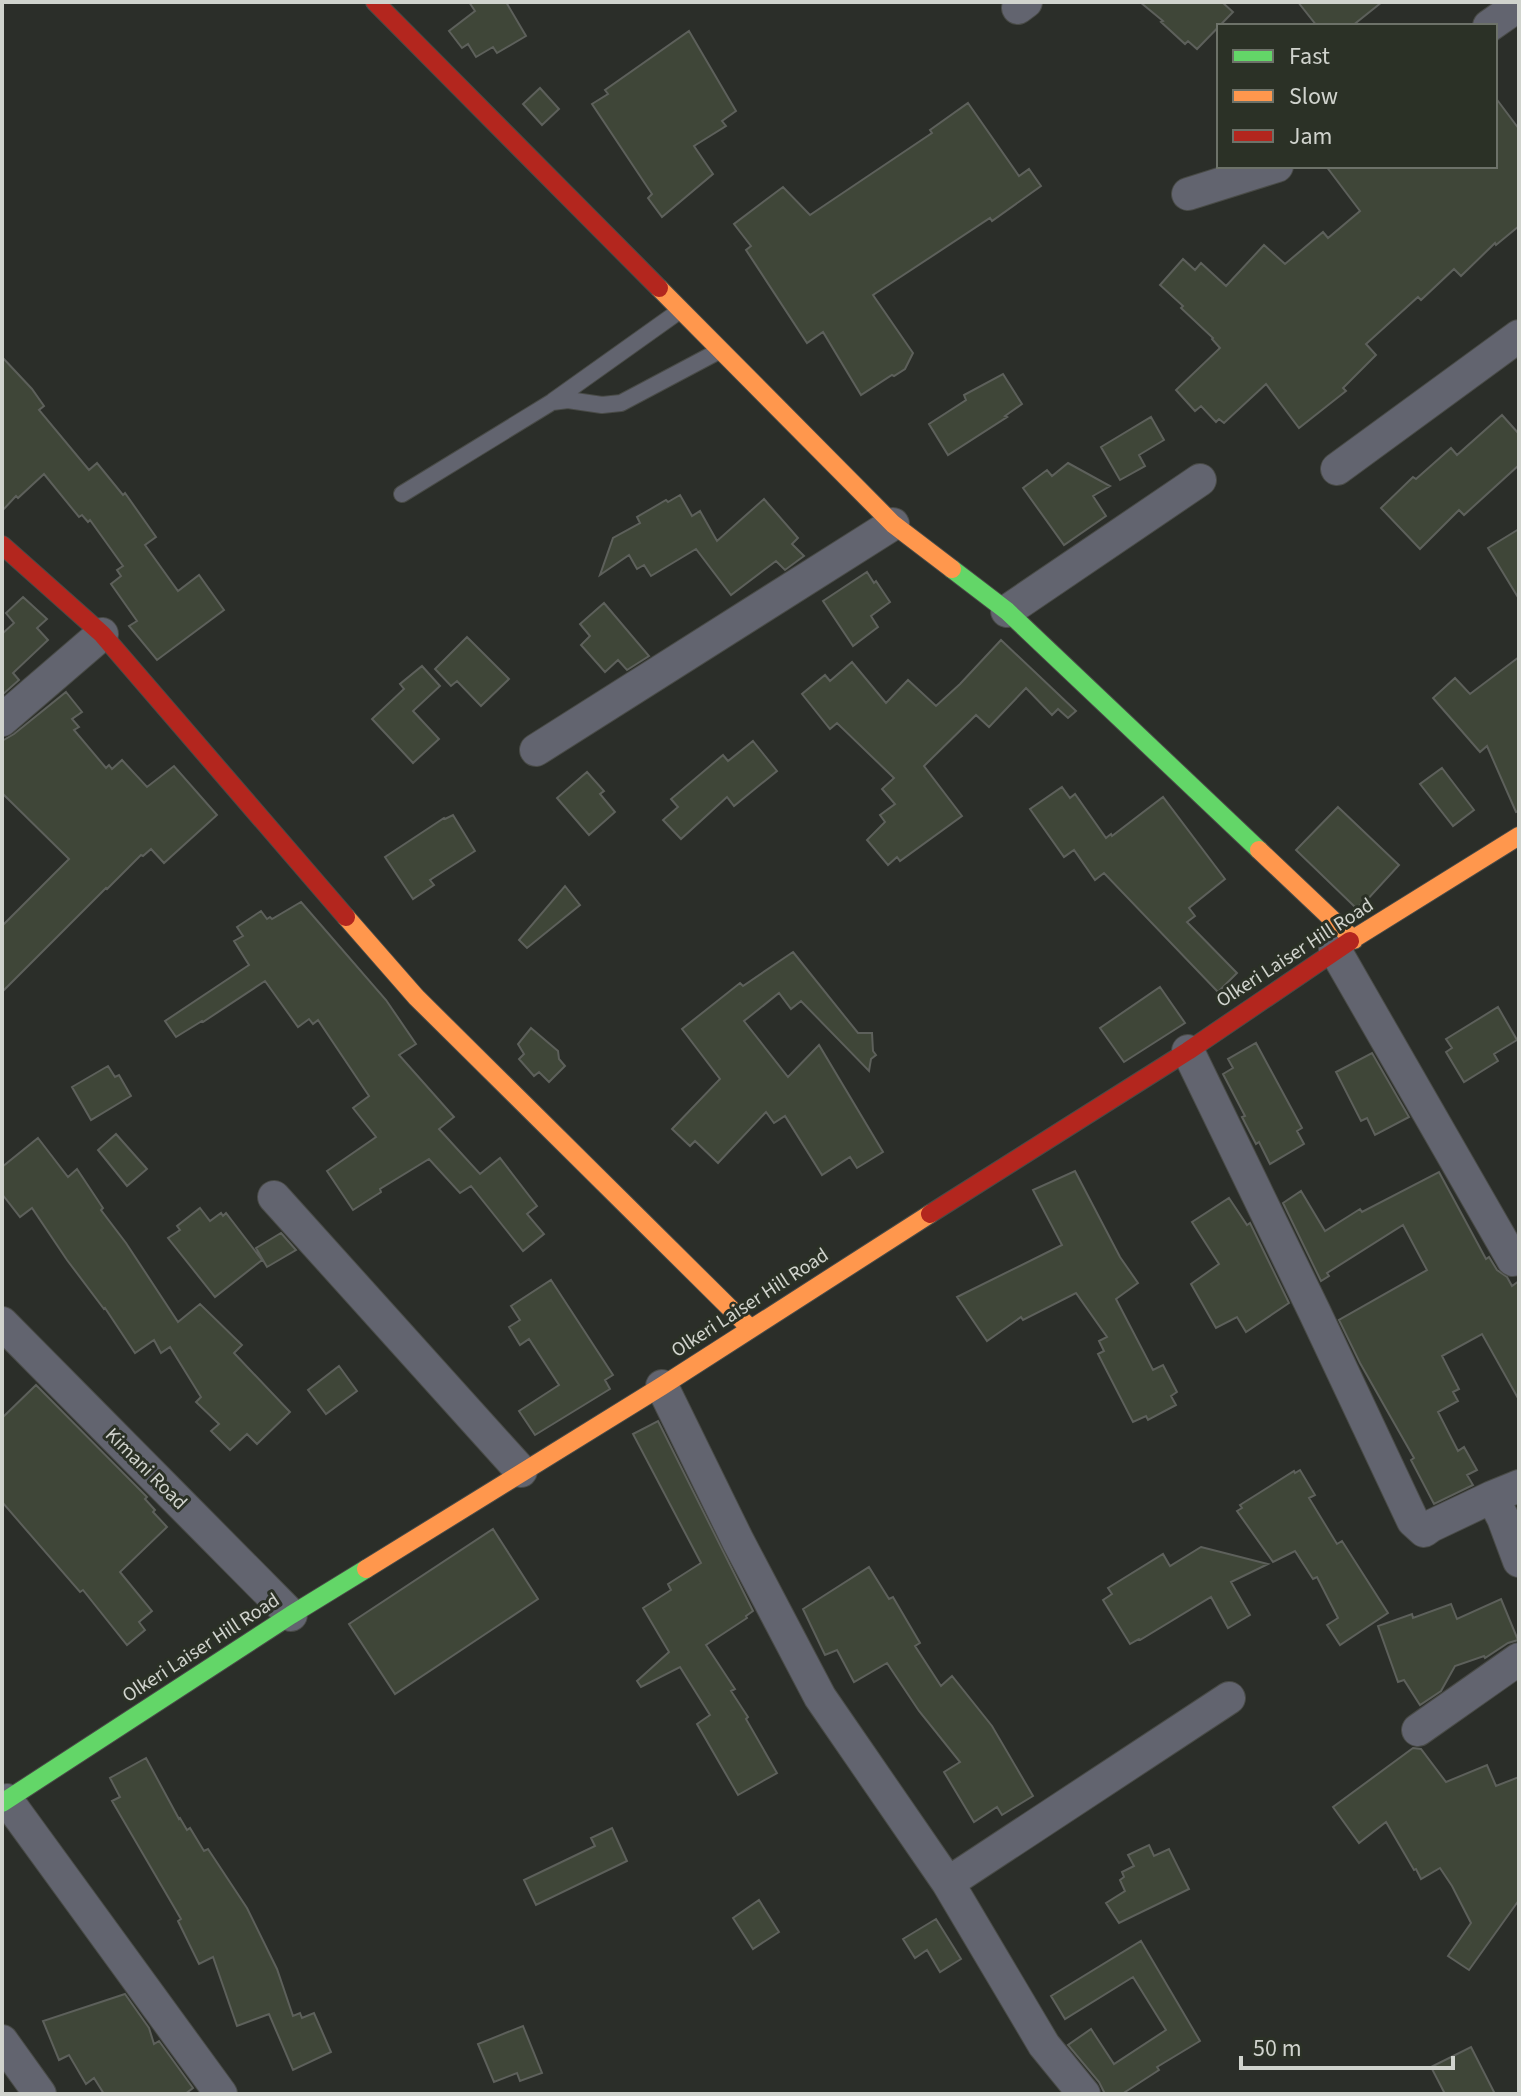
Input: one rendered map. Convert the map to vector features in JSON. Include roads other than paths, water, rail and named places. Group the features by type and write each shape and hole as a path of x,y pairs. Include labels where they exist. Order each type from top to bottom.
{"street":[{"path":"375,2 893,524 1007,611 1344,945 1513,1260"},
{"path":"1492,24 1519,5"},
{"path":"1188,194 1271,168"},
{"path":"1337,469 1519,336"},
{"path":"1007,611 1200,480"},
{"path":"536,750 893,524"},
{"path":"2,545 102,634 416,997 750,1328"},
{"path":"2,720 102,634"},
{"name":"Olkeri Laiser Hill Road","path":"4,1802 291,1615 662,1386 1188,1051 1344,945 1519,836"},
{"path":"1188,1051 1413,1521 1424,1531 1506,1491 1519,1561"},
{"path":"274,1197 521,1471"},
{"name":"Kimani Road","path":"2,1323 291,1615"},
{"path":"662,1386 738,1541 820,1697 948,1883 1044,2045 1084,2094"},
{"path":"1418,1730 1519,1659"},
{"path":"948,1883 1229,1698"},
{"path":"4,1802 221,2094"},
{"path":"2,2041 40,2094"}],"lane":[{"path":"402,494 552,402 680,311"},
{"path":"552,402 621,403 721,351"}]}
